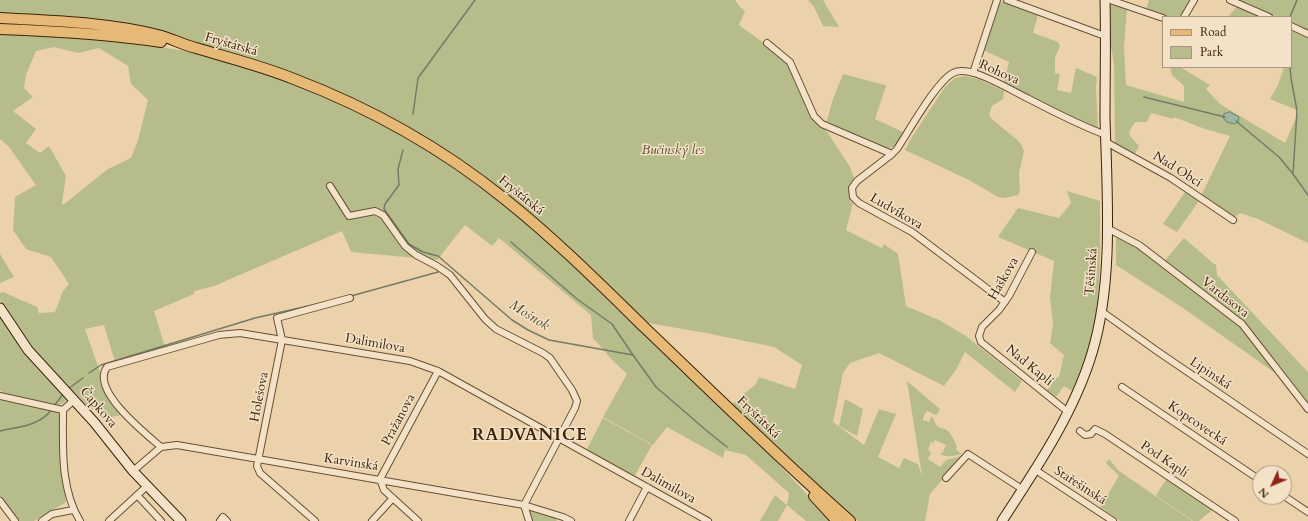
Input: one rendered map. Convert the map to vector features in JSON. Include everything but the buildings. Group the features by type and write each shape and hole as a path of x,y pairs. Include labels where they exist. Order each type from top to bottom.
{"main road":[{"name":"Těšínská","path":"1002,521 1068,412 1092,353 1102,311 1106,273 1107,228 1105,0"},
{"name":"Fryštátská","path":"0,18 58,21 120,28 158,35 193,47 246,62 342,98 400,128 479,179 555,241 775,453 850,521"},
{"name":"Fryštátská","path":"0,29 102,34 193,47"},
{"name":"Čapkova","path":"0,308 28,350 102,432 132,471 181,521"},
{"name":"Fryštátská","path":"775,453 837,521"}],"street":[{"path":"973,73 997,0"},
{"path":"1007,0 1105,36"},
{"path":"1110,0 1162,18"},
{"path":"1185,16 1194,0"},
{"path":"1230,0 1267,16"},
{"path":"1292,26 1308,34"},
{"path":"767,42 790,62 814,116 822,124 892,154"},
{"name":"Rohova","path":"892,154 897,149 932,96 947,78 953,73 961,70 973,73 1005,86 1106,139"},
{"name":"Nad Obcí","path":"1106,139 1171,178 1233,220"},
{"name":"Ludvíkova","path":"892,154 857,181 852,188 853,197 859,203 912,232 1005,302"},
{"path":"330,186 349,216 375,210 383,215 405,246 416,255 450,275 485,319 496,329 550,358 572,390 577,401 575,408 560,439 524,504 529,521"},
{"name":"Vardasova","path":"1107,228 1138,245 1242,324 1308,409"},
{"name":"Haškova","path":"979,336 982,327 1000,310 1023,271 1032,252"},
{"path":"282,340 277,318 350,298"},
{"name":"Lipinská","path":"1102,311 1157,351 1308,454"},
{"name":"Dalimilova","path":"161,446 128,418 110,397 104,378 104,372 107,367 219,335 240,333 410,361 438,371 708,521"},
{"name":"Nad Kaplí","path":"979,336 981,342 1068,412"},
{"name":"Holešova","path":"259,459 282,340"},
{"name":"Pražanova","path":"380,479 438,371"},
{"name":"Kopcovecká","path":"1122,387 1252,475"},
{"path":"0,396 63,410"},
{"path":"74,400 63,410 62,461 68,494 73,510 80,521"},
{"name":"Pod Kaplí","path":"1080,431 1085,435 1090,434 1095,429 1105,434 1235,521"},
{"name":"Karvinská","path":"161,446 177,445 524,504 571,521"},
{"path":"132,471 161,446"},
{"path":"946,478 968,454 1022,489"},
{"path":"259,459 257,466 260,473 315,521"},
{"name":"Stařešinská","path":"1034,469 1113,521"},
{"path":"380,479 384,490 418,521"},
{"path":"109,521 147,486"},
{"path":"629,521 647,487"},
{"path":"137,495 161,521"},
{"path":"372,521 393,498"},
{"path":"0,501 15,521"},
{"path":"1292,501 1308,512"},
{"path":"42,521 52,514 73,510"},
{"path":"694,521 697,515"},
{"path":"220,521 223,517 227,521"}],"green space":[{"name":"Bučinský les","path":"0,0 735,0 745,11 739,25 786,59 796,77 807,108 812,117 828,133 850,167 855,181 851,187 850,201 853,203 846,230 882,248 884,244 898,254 906,306 939,320 966,336 1022,381 1015,392 965,352 956,370 944,386 879,353 850,363 843,373 833,422 864,445 879,409 896,414 878,457 899,468 904,458 918,464 922,476 907,381 940,409 936,415 927,411 923,417 923,420 929,422 931,417 933,417 938,427 950,433 957,447 956,450 962,454 945,456 940,454 943,452 946,445 935,440 933,443 931,442 928,450 931,452 928,459 940,467 946,460 962,457 930,494 925,521 858,521 778,449 732,404 756,384 759,377 795,389 802,365 774,347 648,323 559,237 487,179 428,139 344,94 295,73 159,30 102,20 0,13"},
{"path":"808,0 823,0 839,27 823,26 814,7"},
{"path":"1149,0 1191,0 1185,11 1179,16 1165,16 1146,9"},
{"path":"1238,0 1308,0 1308,30 1292,23 1292,16 1275,16"},
{"path":"999,2 1004,2 1038,15 1033,33 1058,42 1060,46 1055,58 1055,73 1060,74 1057,90 1071,93 1076,68 1097,77 1096,88 1098,130 1004,83 1009,62 983,50"},
{"path":"1111,3 1127,8 1124,48 1126,85 1184,102 1184,86 1172,75 1170,68 1182,68 1210,85 1206,89 1220,104 1285,143 1299,111 1270,99 1278,85 1284,68 1292,68 1292,28 1308,36 1308,243 1258,219 1240,213 1235,217 1201,196 1230,136 1205,129 1174,117 1173,119 1151,113 1147,122 1135,122 1129,132 1130,136 1139,146 1135,154 1115,145 1114,63 1111,47"},
{"path":"1238,5 1263,16 1229,16"},
{"path":"0,34 105,41 168,48 195,53 277,79 357,112 433,154 503,204 541,236 726,411 832,521 806,521 787,505 789,493 746,455 725,450 723,458 667,427 653,445 603,417 627,374 614,362 593,338 591,315 499,238 492,246 465,225 437,260 351,252 342,231 214,286 194,291 194,294 154,311 165,347 115,362 104,325 85,329 100,372 100,382 109,400 121,415 111,417 90,408 51,369 20,332 0,300 0,293 3,292 37,307 39,313 55,312 63,291 69,284 51,257 26,249 13,230 15,197 36,185 9,147 0,139","holes":["54,47 78,53 99,48 128,66 131,84 148,100 138,140 131,158 108,169 63,205 62,203 66,176 49,146 40,153 26,143 36,129 13,111 33,97 24,88 26,75 36,51"]},
{"path":"843,74 886,86 875,119 905,133 895,145 887,149 826,124 833,99"},
{"path":"965,76 978,79 1004,91 1003,99 992,106 989,115 1021,144 1024,151 1019,173 1020,191 1018,195 1005,198 998,197 969,180 905,150 945,87 955,78"},
{"path":"1067,191 1100,201 1099,284 1092,333 1081,370 1072,391 1064,386 1056,397 1047,390 1056,378 1059,377 1064,355 1050,343 1053,325 1050,297 1054,261 998,237 1018,208 1059,218 1071,203"},
{"path":"1185,192 1199,201 1177,232 1163,224"},
{"path":"1116,236 1162,264 1184,238 1214,264 1216,264 1217,275 1308,372 1308,407 1285,380 1183,308 1116,265"},
{"path":"0,254 14,277 0,283"},
{"path":"0,313 67,395 66,401 60,405 5,394 0,390"},
{"path":"0,399 59,412 60,460 66,502 34,521 20,521 15,518 0,497"},
{"path":"845,399 863,409 857,436 839,426"},
{"path":"603,418 652,445 634,477 586,451"},
{"path":"1109,459 1119,471 1192,521 1120,521 1100,507 1119,476 1106,463"},
{"path":"1166,480 1208,506 1211,511 1199,521 1193,521 1158,497 1156,495"},
{"path":"775,495 787,505 778,521 760,521"},
{"path":"528,509 555,517 557,521 532,521"}],"shaded area":[{"path":"1230,112 1239,117 1238,122 1235,124 1227,122 1223,118 1224,114"}],"waterway":[{"name":"Mošnok","path":"413,114 418,78 475,0"},
{"path":"1290,16 1297,0"},
{"path":"1290,68 1297,111 1293,174 1308,195"},
{"path":"1144,97 1225,117"},
{"path":"1236,121 1279,157 1293,174"},
{"name":"Mošnok","path":"403,150 398,169 399,185 385,204 384,209 409,244 423,252 438,256 512,320 528,330 549,340 633,355 656,387 727,447"},
{"path":"511,242 577,299 612,324 633,355"},
{"path":"351,296 438,272"},
{"path":"89,373 101,365 255,318 326,302"},
{"path":"68,389 83,378"},
{"path":"54,406 64,393"},
{"path":"0,431 28,425 41,419 52,409"}],"district":[{"name":"RADVANICE","path":"530,436"}]}
